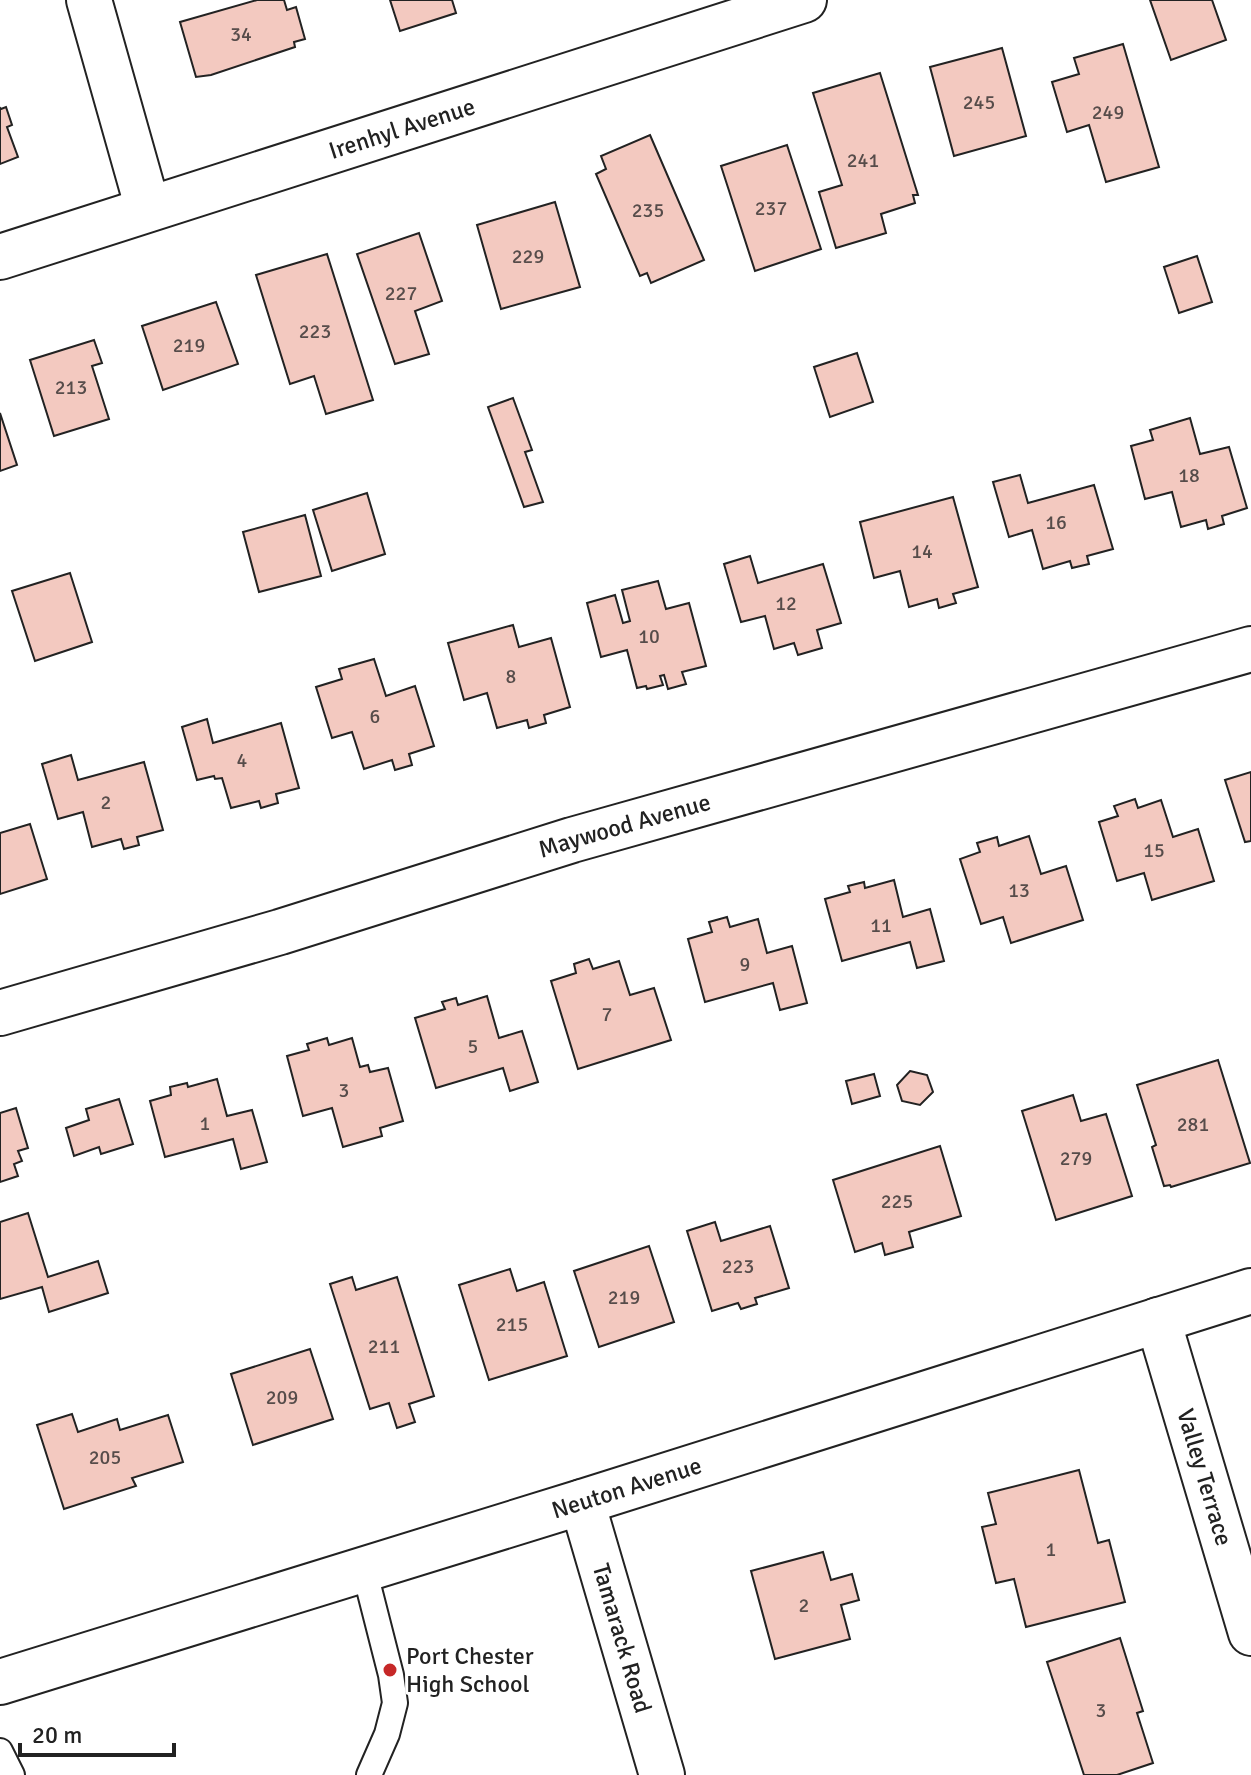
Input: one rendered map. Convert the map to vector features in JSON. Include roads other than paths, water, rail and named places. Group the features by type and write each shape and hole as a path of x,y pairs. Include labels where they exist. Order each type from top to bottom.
{"street":[{"path":"89,0 148,209"},
{"name":"Irenhyl Avenue","path":"0,257 804,0"},
{"name":"Maywood Avenue","path":"0,1013 280,932 572,840 1251,649"},
{"name":"Neuton Avenue","path":"2,1672 364,1569 1251,1291"},
{"name":"Valley Terrace","path":"1158,1320 1251,1633"},
{"name":"Tamarack Road","path":"582,1502 662,1775"}],"lane":[{"path":"364,1569 391,1675 395,1703 387,1734 369,1775"},
{"path":"0,1751 12,1775"}],"place":[{"name":"Port Chester High School","path":"390,1670"}]}
